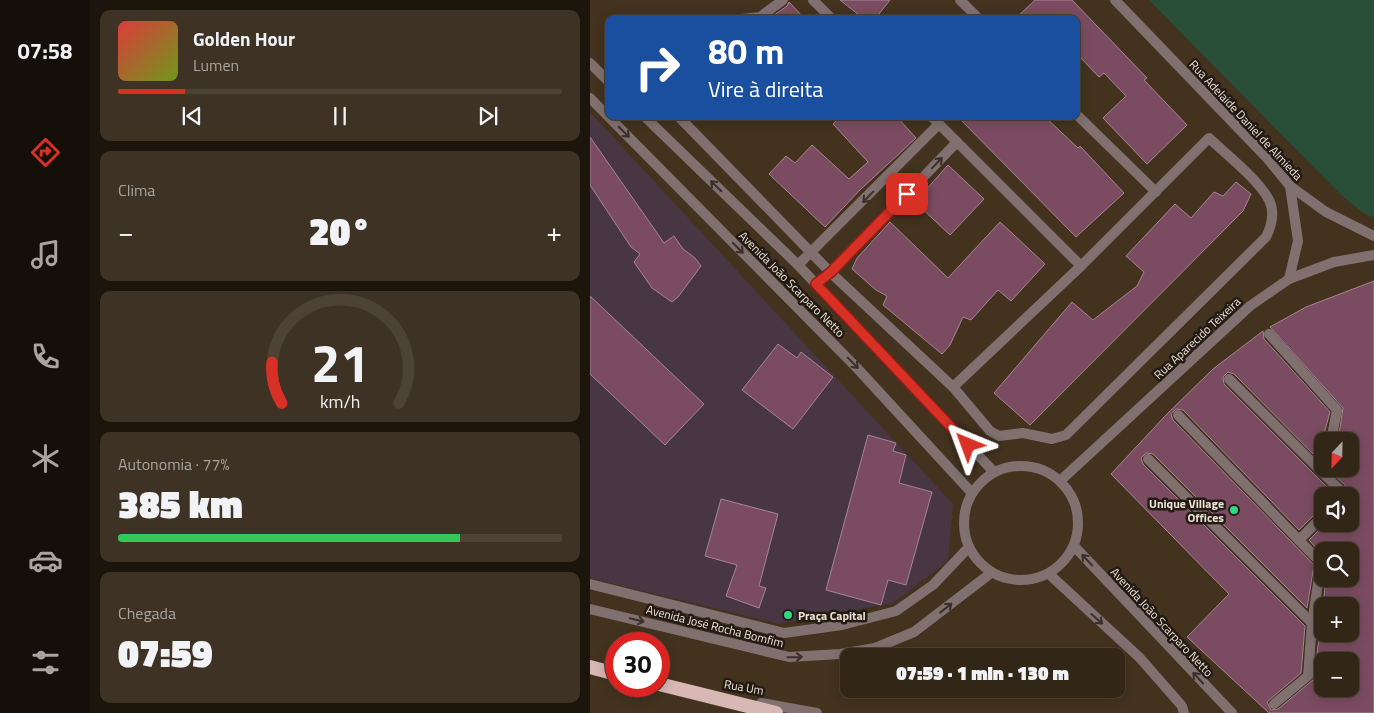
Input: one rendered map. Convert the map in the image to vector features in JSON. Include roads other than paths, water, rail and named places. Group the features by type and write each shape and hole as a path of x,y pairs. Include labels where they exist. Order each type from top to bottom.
{"highway":[{"path":"590,667 605,671"},
{"path":"670,687 776,713"}],"street":[{"path":"763,15 783,0"},
{"path":"813,0 828,15"},
{"path":"960,0 975,15"},
{"name":"Rua Adelaide Daniel de Almieda","path":"1115,0 1266,158 1290,186 1326,212 1374,236"},
{"path":"590,63 605,78"},
{"name":"Avenida João Scarparo Netto","path":"590,98 605,113"},
{"path":"1080,118 1156,192"},
{"name":"Avenida João Scarparo Netto","path":"612,120 856,367 972,492"},
{"name":"Avenida João Scarparo Netto","path":"648,120 798,265 994,472"},
{"path":"682,120 831,272 953,388 990,431 999,436 1024,433 1052,439 1066,435 1266,237 1271,227 1272,214 1269,201 1262,190 1209,138 1156,192 953,388"},
{"path":"935,120 1080,266"},
{"path":"798,265 813,253 939,124"},
{"path":"816,284 831,272 957,142"},
{"path":"1289,279 1298,241 1290,186"},
{"name":"Rua Aparecido Teixeira","path":"1060,481 1250,306 1289,279 1334,262 1374,255"},
{"path":"1270,334 1337,410 1333,432"},
{"path":"1229,380 1314,461"},
{"path":"1178,415 1321,563 1312,623 1308,676 1274,704"},
{"path":"1148,459 1312,623"},
{"path":"1011,466 1029,466 1046,471 1060,481 1071,495 1078,511 1079,529 1074,546 1064,562 1048,574 1030,580 1010,580 991,573 978,562 968,547 963,529 964,510 972,492 994,472 1011,466"},
{"path":"1299,540 1314,525"},
{"name":"Avenida João Scarparo Netto","path":"1074,546 1232,713"},
{"name":"Avenida José Rocha Bomfim","path":"590,584 784,633 842,625 896,611 933,585 968,547"},
{"name":"Avenida José Rocha Bomfim","path":"590,609 789,657 840,654 875,648 914,632 991,573"},
{"path":"1048,574 1140,658 1182,706 1184,713"},
{"name":"Rua Um","path":"670,686 816,713"}],"place":[{"name":"Unique Village Offices","path":"1234,510"},
{"name":"Praça Capital","path":"788,615"}]}
